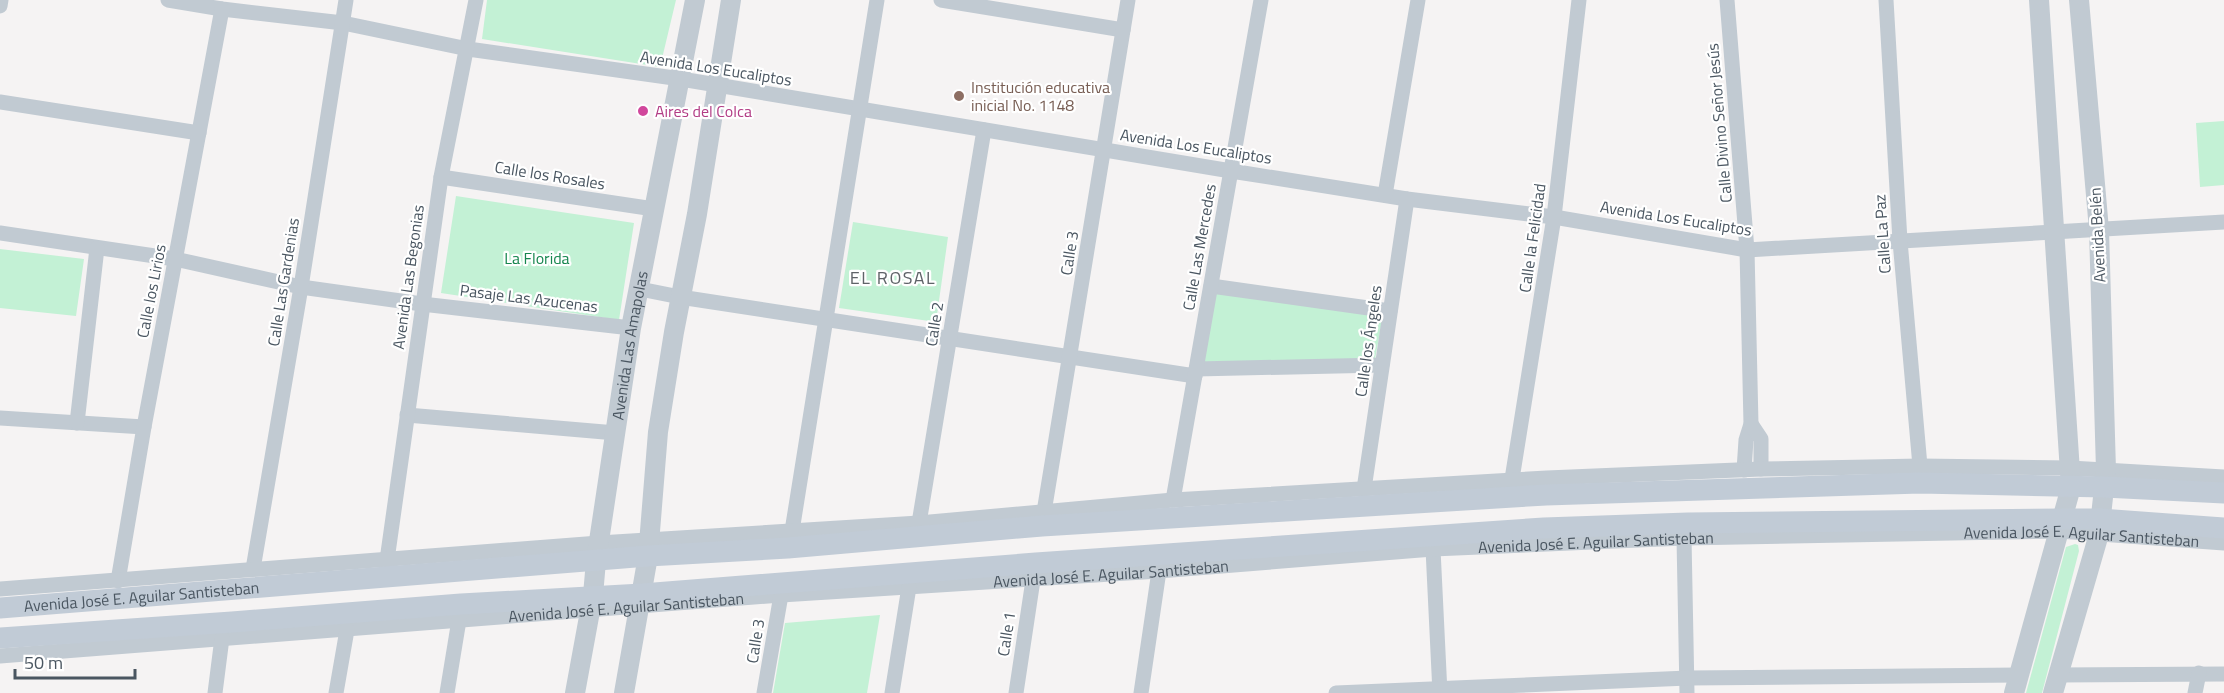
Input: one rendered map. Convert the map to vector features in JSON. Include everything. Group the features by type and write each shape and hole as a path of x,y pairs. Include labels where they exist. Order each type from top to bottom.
{"main road":[{"name":"Avenida José E. Aguilar Santisteban","path":"0,608 648,548 788,548 1170,517 1546,495 2070,477 2105,478 2224,493"},
{"name":"Avenida José E. Aguilar Santisteban","path":"0,638 641,600 1013,564 1544,528 1688,523 2224,528"}],"street":[{"path":"0,6 1,0"},
{"name":"Avenida Los Eucaliptos","path":"168,0 222,9 343,23 468,49 681,79 1231,171 1407,199 1554,217 1747,250 2224,222"},
{"name":"Calle Las Gardenias","path":"253,569 301,287 346,0"},
{"name":"Avenida Las Begonias","path":"387,560 441,177 476,0"},
{"name":"Avenida Las Amapolas","path":"576,693 632,328 695,0"},
{"path":"624,693 648,548 658,432 680,297 697,214 731,0"},
{"path":"792,531 877,0"},
{"path":"941,0 999,5 1123,30"},
{"name":"Calle 3","path":"1044,513 1128,0"},
{"name":"Calle Las Mercedes","path":"1173,500 1261,0"},
{"path":"1385,195 1418,0"},
{"name":"Calle la Felicidad","path":"1512,479 1554,217 1579,0"},
{"name":"Calle Divino Señor Jesús","path":"1727,0 1747,250 1751,424 1746,440 1744,470"},
{"name":"Calle La Paz","path":"1886,0 1900,241 1920,466"},
{"path":"1336,693 1688,685 2017,684 2060,525 2070,477 2039,0"},
{"name":"Avenida Belén","path":"2056,684 2099,526 2105,478 2098,230 2079,0"},
{"name":"Calle los Lirios","path":"118,581 144,427 222,9"},
{"path":"0,102 199,133"},
{"name":"Calle 2","path":"920,523 984,130"},
{"name":"Calle los Rosales","path":"441,177 654,209"},
{"name":"Calle los Ángeles","path":"1364,489 1407,199"},
{"name":"Pasaje Las Azucenas","path":"0,233 175,259 301,287 422,304 632,328"},
{"path":"77,423 97,248"},
{"path":"1211,286 1390,311"},
{"path":"640,289 950,339 1196,373 1383,365"},
{"path":"407,415 616,433"},
{"path":"0,418 144,427"},
{"name":"Calle Divino Señor Jesús","path":"1751,424 1761,439 1761,469"},
{"name":"Avenida José E. Aguilar Santisteban","path":"648,548 792,531 1044,513 1173,500 1512,479 1761,469 1920,466 2070,477"},
{"name":"Avenida José E. Aguilar Santisteban","path":"2105,478 2224,477"},
{"name":"Avenida José E. Aguilar Santisteban","path":"641,600 781,595 1033,580 1433,549 2060,525"},
{"name":"Avenida José E. Aguilar Santisteban","path":"2099,526 2224,543"},
{"path":"1684,538 1688,685"},
{"path":"1433,549 1441,690"},
{"name":"Avenida José E. Aguilar Santisteban","path":"0,589 387,560 598,552"},
{"path":"1141,693 1160,571"},
{"name":"Calle 1","path":"1016,693 1033,580"},
{"path":"892,693 909,587"},
{"name":"Calle 3","path":"764,693 781,595"},
{"name":"Avenida José E. Aguilar Santisteban","path":"0,656 459,620 591,603"},
{"path":"447,693 459,620"},
{"path":"336,693 347,630"},
{"path":"215,693 222,638"},
{"path":"2195,693 2199,673"},
{"path":"2056,684 2199,673 2224,674"}],"green space":[{"path":"487,0 676,0 660,67 482,39"},
{"path":"2224,121 2224,185 2200,187 2196,123"},
{"name":"La Florida","path":"456,196 634,223 619,320 441,293"},
{"path":"853,222 948,237 936,322 839,308"},
{"path":"0,249 84,259 76,316 0,308"},
{"path":"1217,287 1383,316 1375,359 1202,362"},
{"path":"2078,545 2079,551 2042,693 2026,693 2066,547"},
{"path":"880,615 867,693 773,693 785,623"}],"place":[{"name":"Institución educativa inicial No. 1148","path":"959,96"},
{"name":"Aires del Colca","path":"643,111"}],"district":[{"name":"EL ROSAL","path":"893,278"}]}
